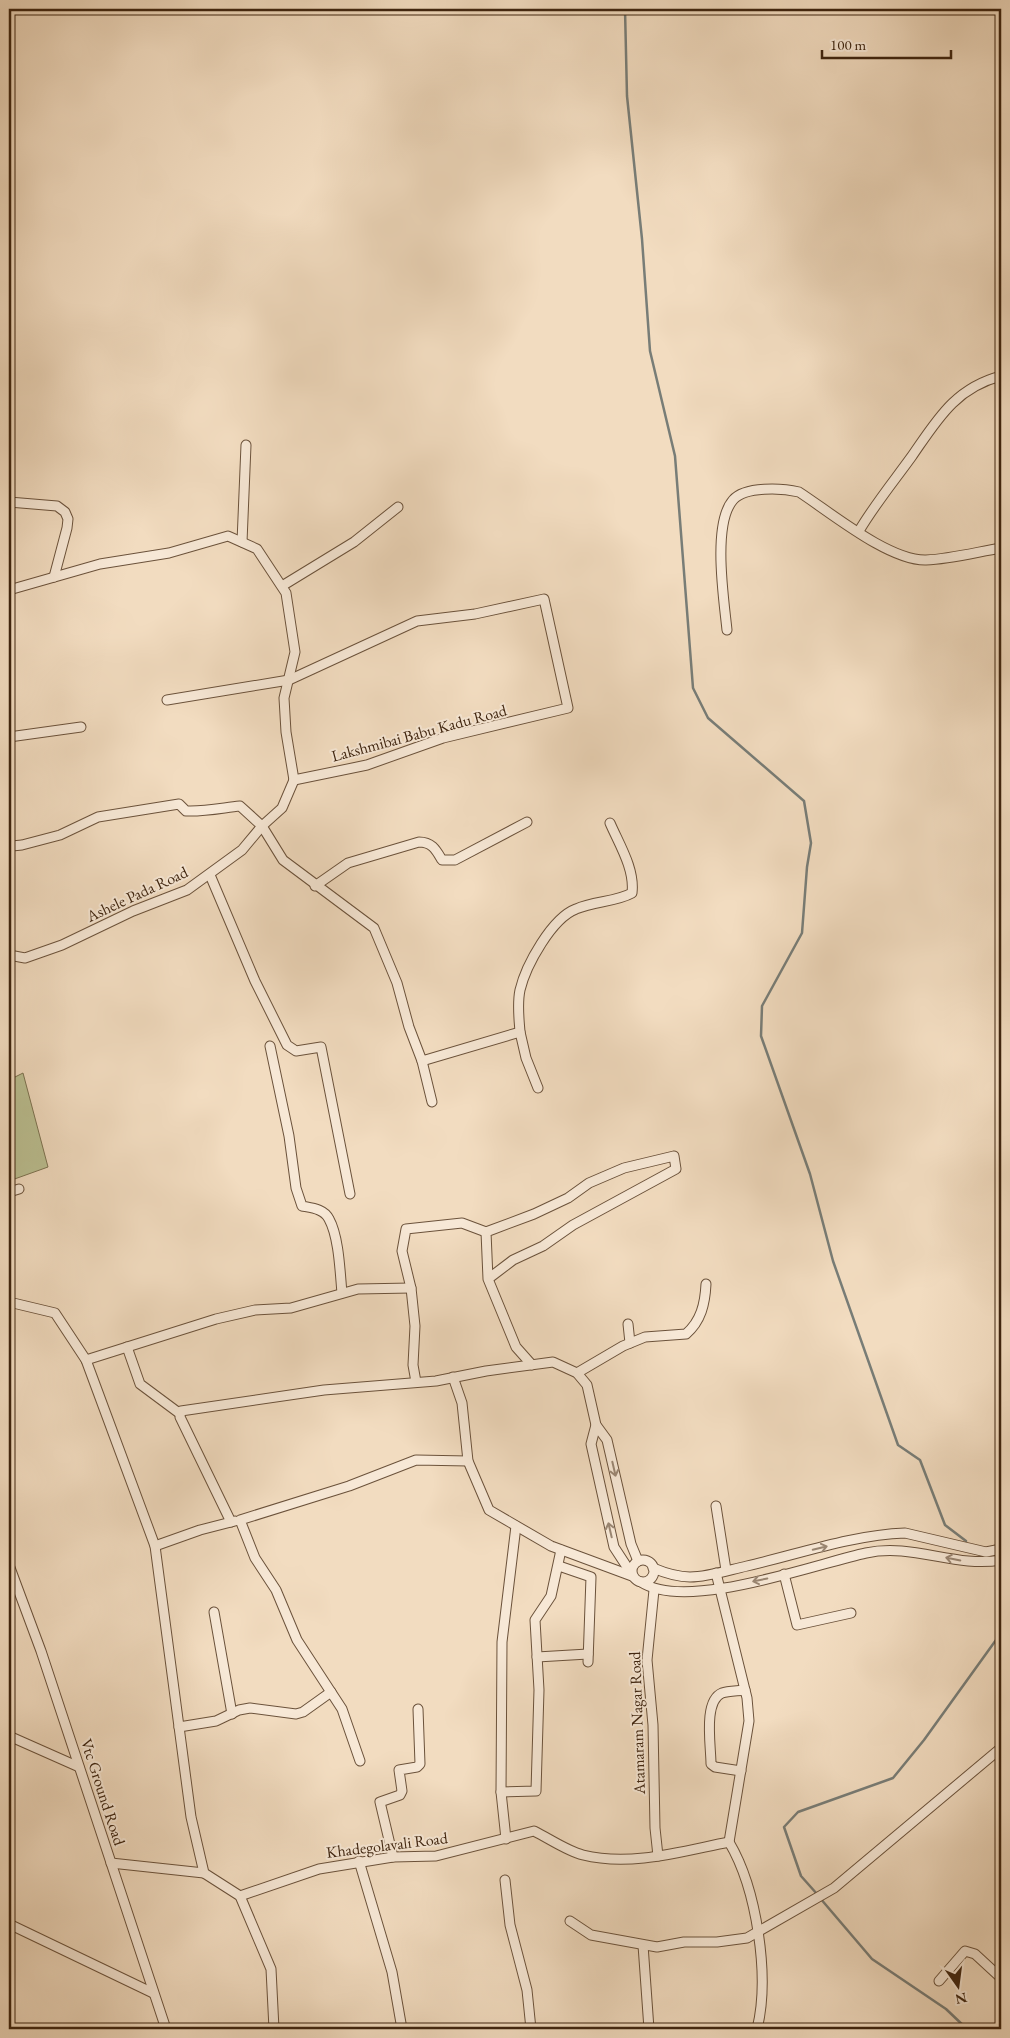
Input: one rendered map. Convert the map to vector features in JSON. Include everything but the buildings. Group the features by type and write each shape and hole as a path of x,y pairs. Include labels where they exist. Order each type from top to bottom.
{"street":[{"path":"859,531 880,496 942,412 972,388 1001,376"},
{"path":"242,542 246,445"},
{"path":"727,630 721,568 725,513 733,499 746,493 784,488 799,492 859,531 904,557 926,560 1001,548"},
{"path":"9,502 57,506 65,512 68,519 67,528 54,577"},
{"path":"282,586 354,542 398,507"},
{"path":"9,590 100,564 169,553 228,536 257,548 286,593 296,652 285,706 294,780"},
{"name":"Lakshmibai Babu Kadu Road","path":"289,680 417,621 476,614 544,598 568,708 513,723 443,738 367,765 294,780"},
{"path":"167,700 289,680"},
{"path":"9,737 81,727"},
{"name":"Ashele Pada Road","path":"9,956 25,958 62,945 133,911 187,890 242,850 262,826 282,808 294,780"},
{"path":"9,844 12,846 22,845 60,835 98,818 178,804 186,811 198,812 240,806 262,826 283,860 315,886 374,928 397,983 409,1028 422,1061 432,1102"},
{"path":"315,886 348,863 419,842 428,842 442,860 454,860 527,822"},
{"path":"538,1088 526,1058 520,1032 518,1009 524,978 538,949 560,918 578,908 632,893 632,880 627,862 610,823"},
{"path":"210,875 255,981 287,1046 296,1051 321,1048 350,1194"},
{"path":"422,1061 520,1032"},
{"path":"270,1046 289,1136 296,1188 302,1206 318,1209 329,1218 335,1243 342,1292"},
{"path":"416,1382 414,1365 415,1326 411,1288 402,1251 406,1229 462,1223 486,1232 534,1214 568,1198 588,1183 624,1168 674,1156 676,1169 573,1225 543,1246 513,1260 488,1279"},
{"path":"9,1192 19,1189"},
{"path":"486,1232 488,1279 516,1347 532,1365"},
{"path":"577,1373 630,1343 645,1337 686,1334 697,1322 701,1313 706,1284"},
{"path":"86,1360 216,1319 255,1310 292,1308 358,1288 398,1290 411,1288"},
{"path":"9,1302 56,1313 86,1360 155,1546 191,1816 204,1873"},
{"path":"628,1324 630,1343"},
{"path":"127,1347 138,1381 179,1413 255,1558 276,1590 297,1640 342,1709 360,1761"},
{"path":"179,1413 196,1408 324,1390 416,1382 553,1362 577,1373 586,1384 596,1425 607,1440 631,1544 638,1561"},
{"path":"453,1377 462,1403 468,1460 489,1510 561,1550 632,1574"},
{"path":"596,1425 591,1444 614,1547 632,1574 654,1590 694,1592 720,1588 867,1553 895,1549 963,1562 987,1563 1001,1560"},
{"path":"155,1546 200,1530 349,1486 416,1460 468,1460"},
{"path":"716,1506 726,1570"},
{"path":"506,1839 501,1792 502,1642 516,1526"},
{"path":"638,1561 649,1562 653,1568 668,1573 691,1577 716,1573 862,1538 892,1534 905,1534 986,1552 1001,1549"},
{"path":"892,1534 895,1549"},
{"path":"501,1792 536,1791 539,1690 535,1620 551,1596 561,1550"},
{"path":"773,1560 781,1575 796,1625 851,1613"},
{"path":"632,1574 633,1566 638,1561"},
{"name":"Vtc Ground Road","path":"9,1565 41,1651 152,1993 166,2029"},
{"path":"537,1657 588,1658 591,1577 559,1566"},
{"path":"641,1582 652,1578 653,1568"},
{"path":"716,1573 745,1690 749,1721 729,1842 738,1857 759,1931 764,1992 757,2029"},
{"name":"Atamaram Nagar Road","path":"654,1590 647,1660 653,1725 655,1828 658,1856"},
{"path":"214,1612 232,1714"},
{"path":"741,1771 715,1767 711,1764 709,1706 722,1693 745,1690"},
{"path":"179,1727 203,1724 239,1710 250,1708 296,1714 303,1712 330,1692"},
{"path":"393,1857 380,1802 400,1795 399,1770 417,1767 420,1764 418,1708"},
{"path":"9,1736 79,1766"},
{"path":"570,1922 591,1935 657,1947 684,1942 718,1942 747,1938 834,1888 1001,1748"},
{"name":"Khadegolavali Road","path":"240,1896 319,1869 393,1857 436,1856 534,1831 581,1854 607,1860 658,1856 729,1842"},
{"path":"359,1862 392,1972 402,2029"},
{"path":"111,1864 204,1873 240,1896 270,1969 274,2029"},
{"path":"505,1880 510,1925 528,1990 531,2029"},
{"path":"9,1924 152,1993"},
{"path":"643,1945 649,2029"},
{"path":"939,1981 965,1951 975,1954 1001,1978"}],"green space":[{"path":"23,1073 48,1167 9,1181 9,1080"}],"waterway":[{"path":"625,9 627,96 642,239 650,351 675,456 693,688 708,718 804,801 811,843 807,867 802,933 762,1006 761,1036 810,1174 833,1261 898,1445 920,1460 945,1525 966,1541"},
{"path":"817,1894 801,1876 784,1827 798,1812 893,1778 924,1740 1001,1633"},
{"path":"820,1898 872,1959 946,2009 967,2029"}]}
